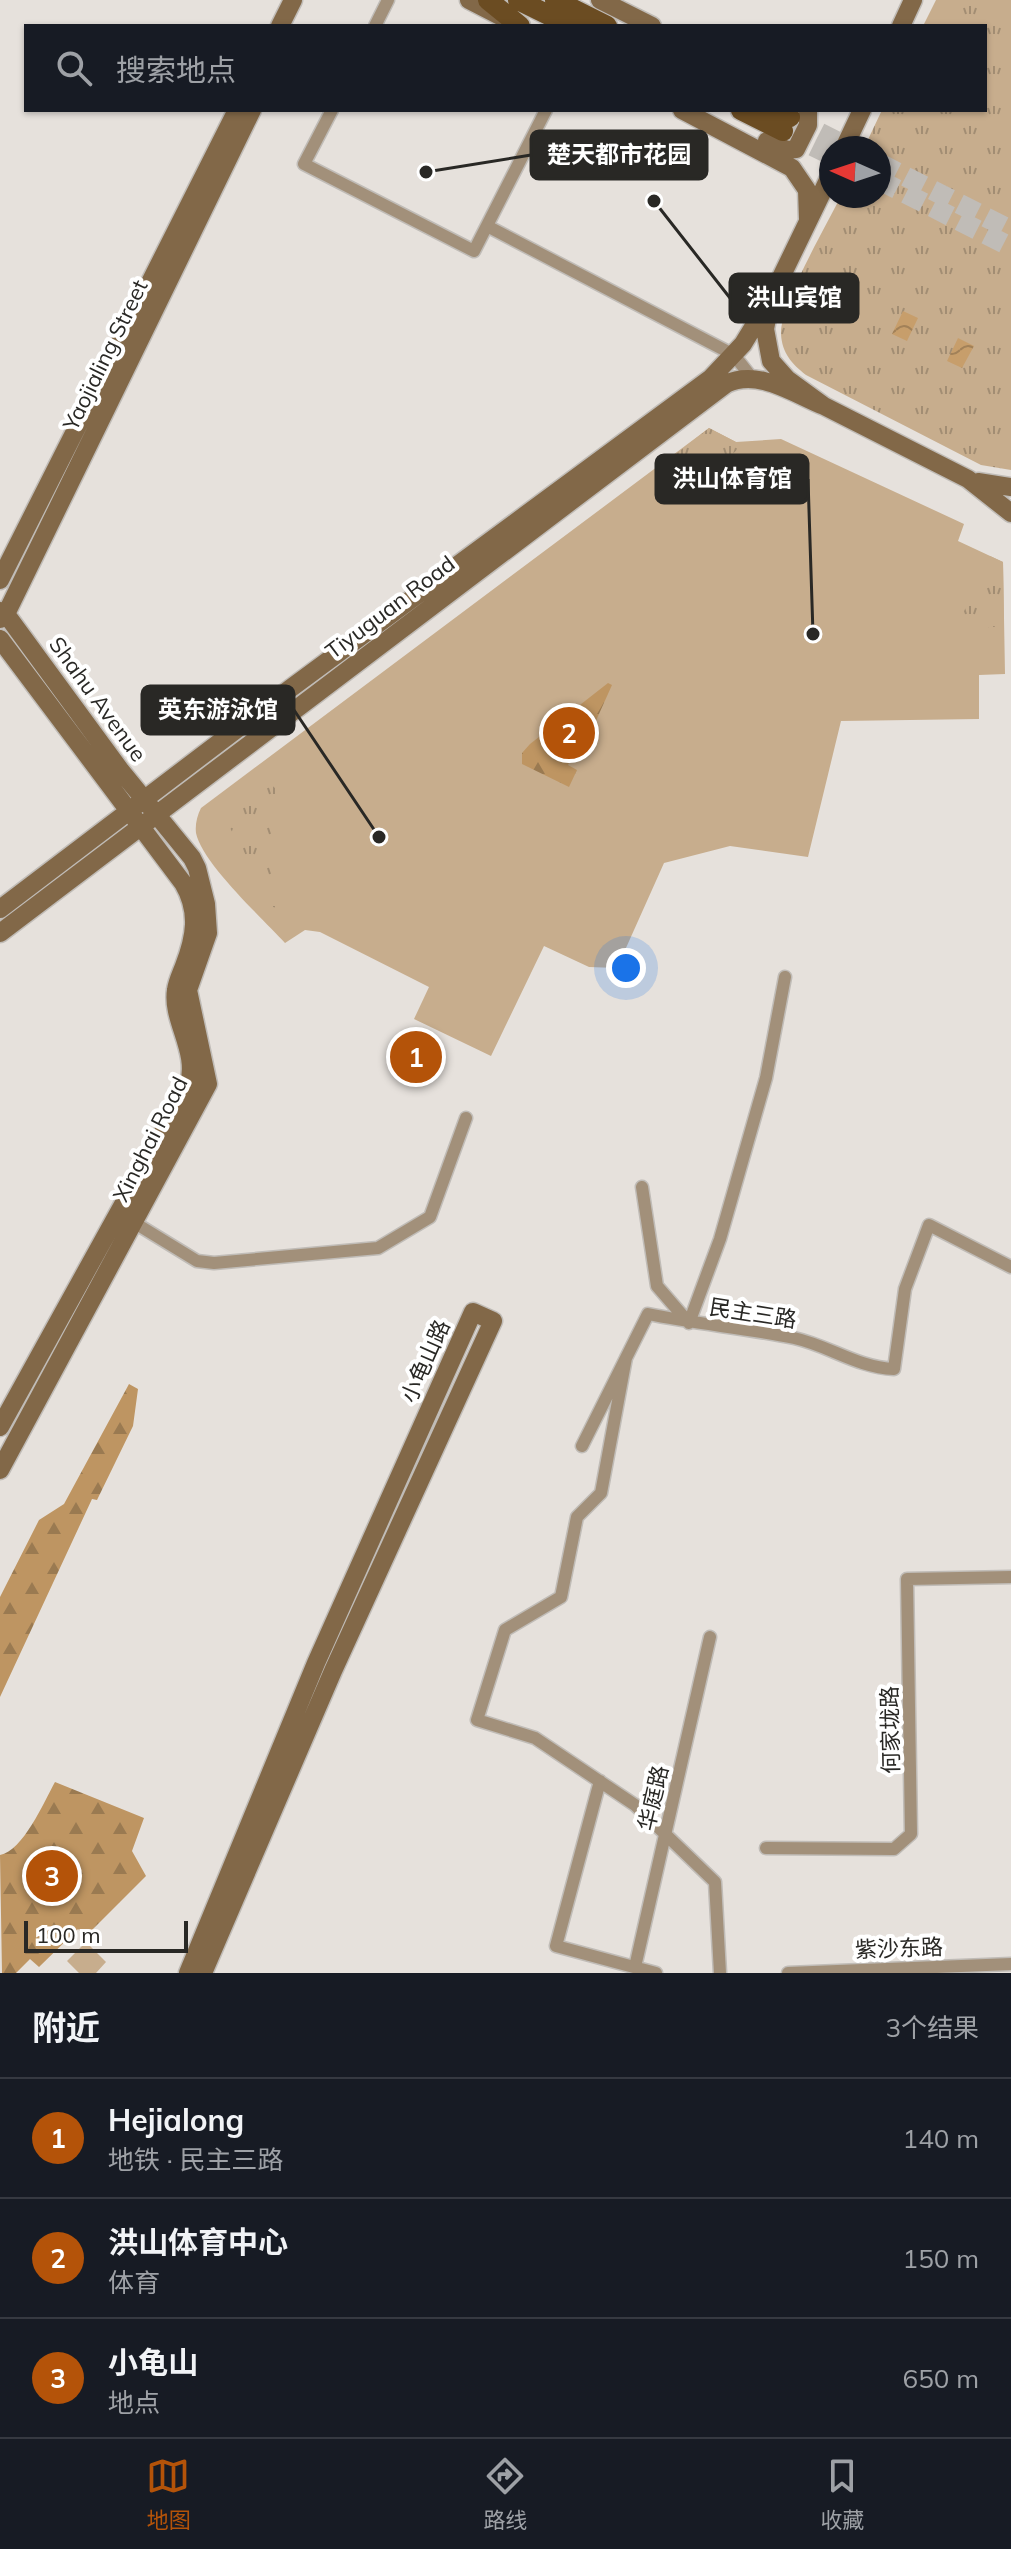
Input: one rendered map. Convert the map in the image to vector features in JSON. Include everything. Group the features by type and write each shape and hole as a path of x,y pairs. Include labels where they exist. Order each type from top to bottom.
{"main road":[{"path":"281,24 293,0"},
{"path":"295,24 307,0"},
{"path":"469,0 516,24"},
{"path":"488,0 518,24"},
{"path":"518,0 567,24"},
{"path":"555,0 603,24"},
{"path":"600,0 648,24"},
{"path":"902,24 913,0"},
{"name":"Yaojialing Street","path":"0,580 236,112"},
{"name":"Yaojialing Street","path":"2,615 251,112"},
{"path":"686,112 787,164 799,175 807,190 808,221"},
{"path":"734,136 755,134 784,149 794,150 798,147 808,125 789,117 755,112"},
{"path":"850,136 861,112"},
{"path":"819,199 771,298 765,329 771,361 787,379 824,406"},
{"name":"Tiyuguan Road","path":"0,909 291,688 711,378 734,355 771,298"},
{"path":"752,378 824,406 968,479 1011,513"},
{"name":"Tiyuguan Road","path":"0,933 714,393 736,380 752,378"},
{"path":"968,479 1011,487"},
{"name":"Shahu Avenue","path":"2,615 158,816"},
{"name":"Shahu Avenue","path":"0,639 140,829"},
{"name":"Xinghai Road","path":"0,1470 208,1084 188,990 208,933 206,904 201,878 192,858 158,816"},
{"name":"Xinghai Road","path":"0,1427 117,1212 184,1099 192,1072 175,992 194,938 195,917 183,883 140,829"},
{"name":"小龟山路","path":"188,1973 316,1663 473,1312 493,1321 333,1671 203,1973"}],"street":[{"path":"376,24 388,0"},
{"path":"331,112 304,164 474,251 545,112"},
{"path":"487,226 734,355 752,378"},
{"path":"642,1187 657,1286 689,1323 720,1239 762,1092 785,977"},
{"path":"117,1212 197,1261 214,1263 378,1248 430,1217 466,1118"},
{"name":"民主三路","path":"626,1358 648,1314 797,1339 872,1368 894,1369 905,1289 929,1225 1011,1267"},
{"path":"582,1446 626,1358"},
{"path":"626,1358 601,1493 577,1517 561,1597 505,1630 477,1720 535,1738 600,1781 635,1805 715,1882 720,1973"},
{"name":"何家垅路","path":"766,1848 894,1849 911,1834 907,1579 1011,1577"},
{"name":"华庭路","path":"635,1967 710,1637"},
{"path":"600,1781 556,1946 656,1973"},
{"name":"紫沙东路","path":"788,1973 1011,1964"}],"green space":[{"path":"936,0 1011,0 1011,470 981,465 806,375 789,358 781,334 788,304 835,208 891,208 891,136 870,136 881,112 987,112 987,24 924,24"},
{"path":"709,428 736,442 781,439 964,524 958,541 1003,562 1005,674 979,675 979,719 841,721 808,857 730,846 664,863 617,968 589,967 544,946 491,1056 414,1019 429,987 320,932 305,930 285,943 209,859 196,833 201,808"},
{"path":"709,428 736,442 738,449 728,458 706,505 690,510 683,506 657,469"},
{"path":"990,556 1003,562 1004,625 980,629 958,624"},
{"path":"608,683 612,685 581,754 575,752 568,765 577,770 569,787 522,764 522,753 530,744"},
{"path":"266,780 276,789 270,861 279,899 278,908 263,905 261,881 224,818 241,795"},
{"path":"129,1384 138,1389 133,1426 97,1500 92,1499 0,1697 0,1597 39,1520 64,1504"},
{"path":"55,1782 144,1818 132,1851 146,1876 86,1936 78,1929 39,1967 30,1959 16,1973 2,1973 0,1855 9,1852 25,1835"},
{"path":"86,1942 106,1962 96,1973 79,1973 67,1961"}],"water":[{"path":"903,311 918,318 907,341 892,334"},
{"path":"958,338 974,346 962,368 947,361"}],"tunnel":[{"path":"793,119 826,136"},
{"path":"786,133 819,149"},
{"path":"891,169 1011,230"},
{"path":"891,186 1011,247"}],"place":[{"name":"楚天都市花园","path":"426,172"},
{"name":"洪山宾馆","path":"654,201"},
{"name":"洪山体育馆","path":"813,634"},
{"name":"洪山体育中心","path":"569,733"},
{"name":"英东游泳馆","path":"379,837"},
{"name":"Hejialong","path":"416,1057"},
{"name":"小龟山","path":"52,1876"}]}
